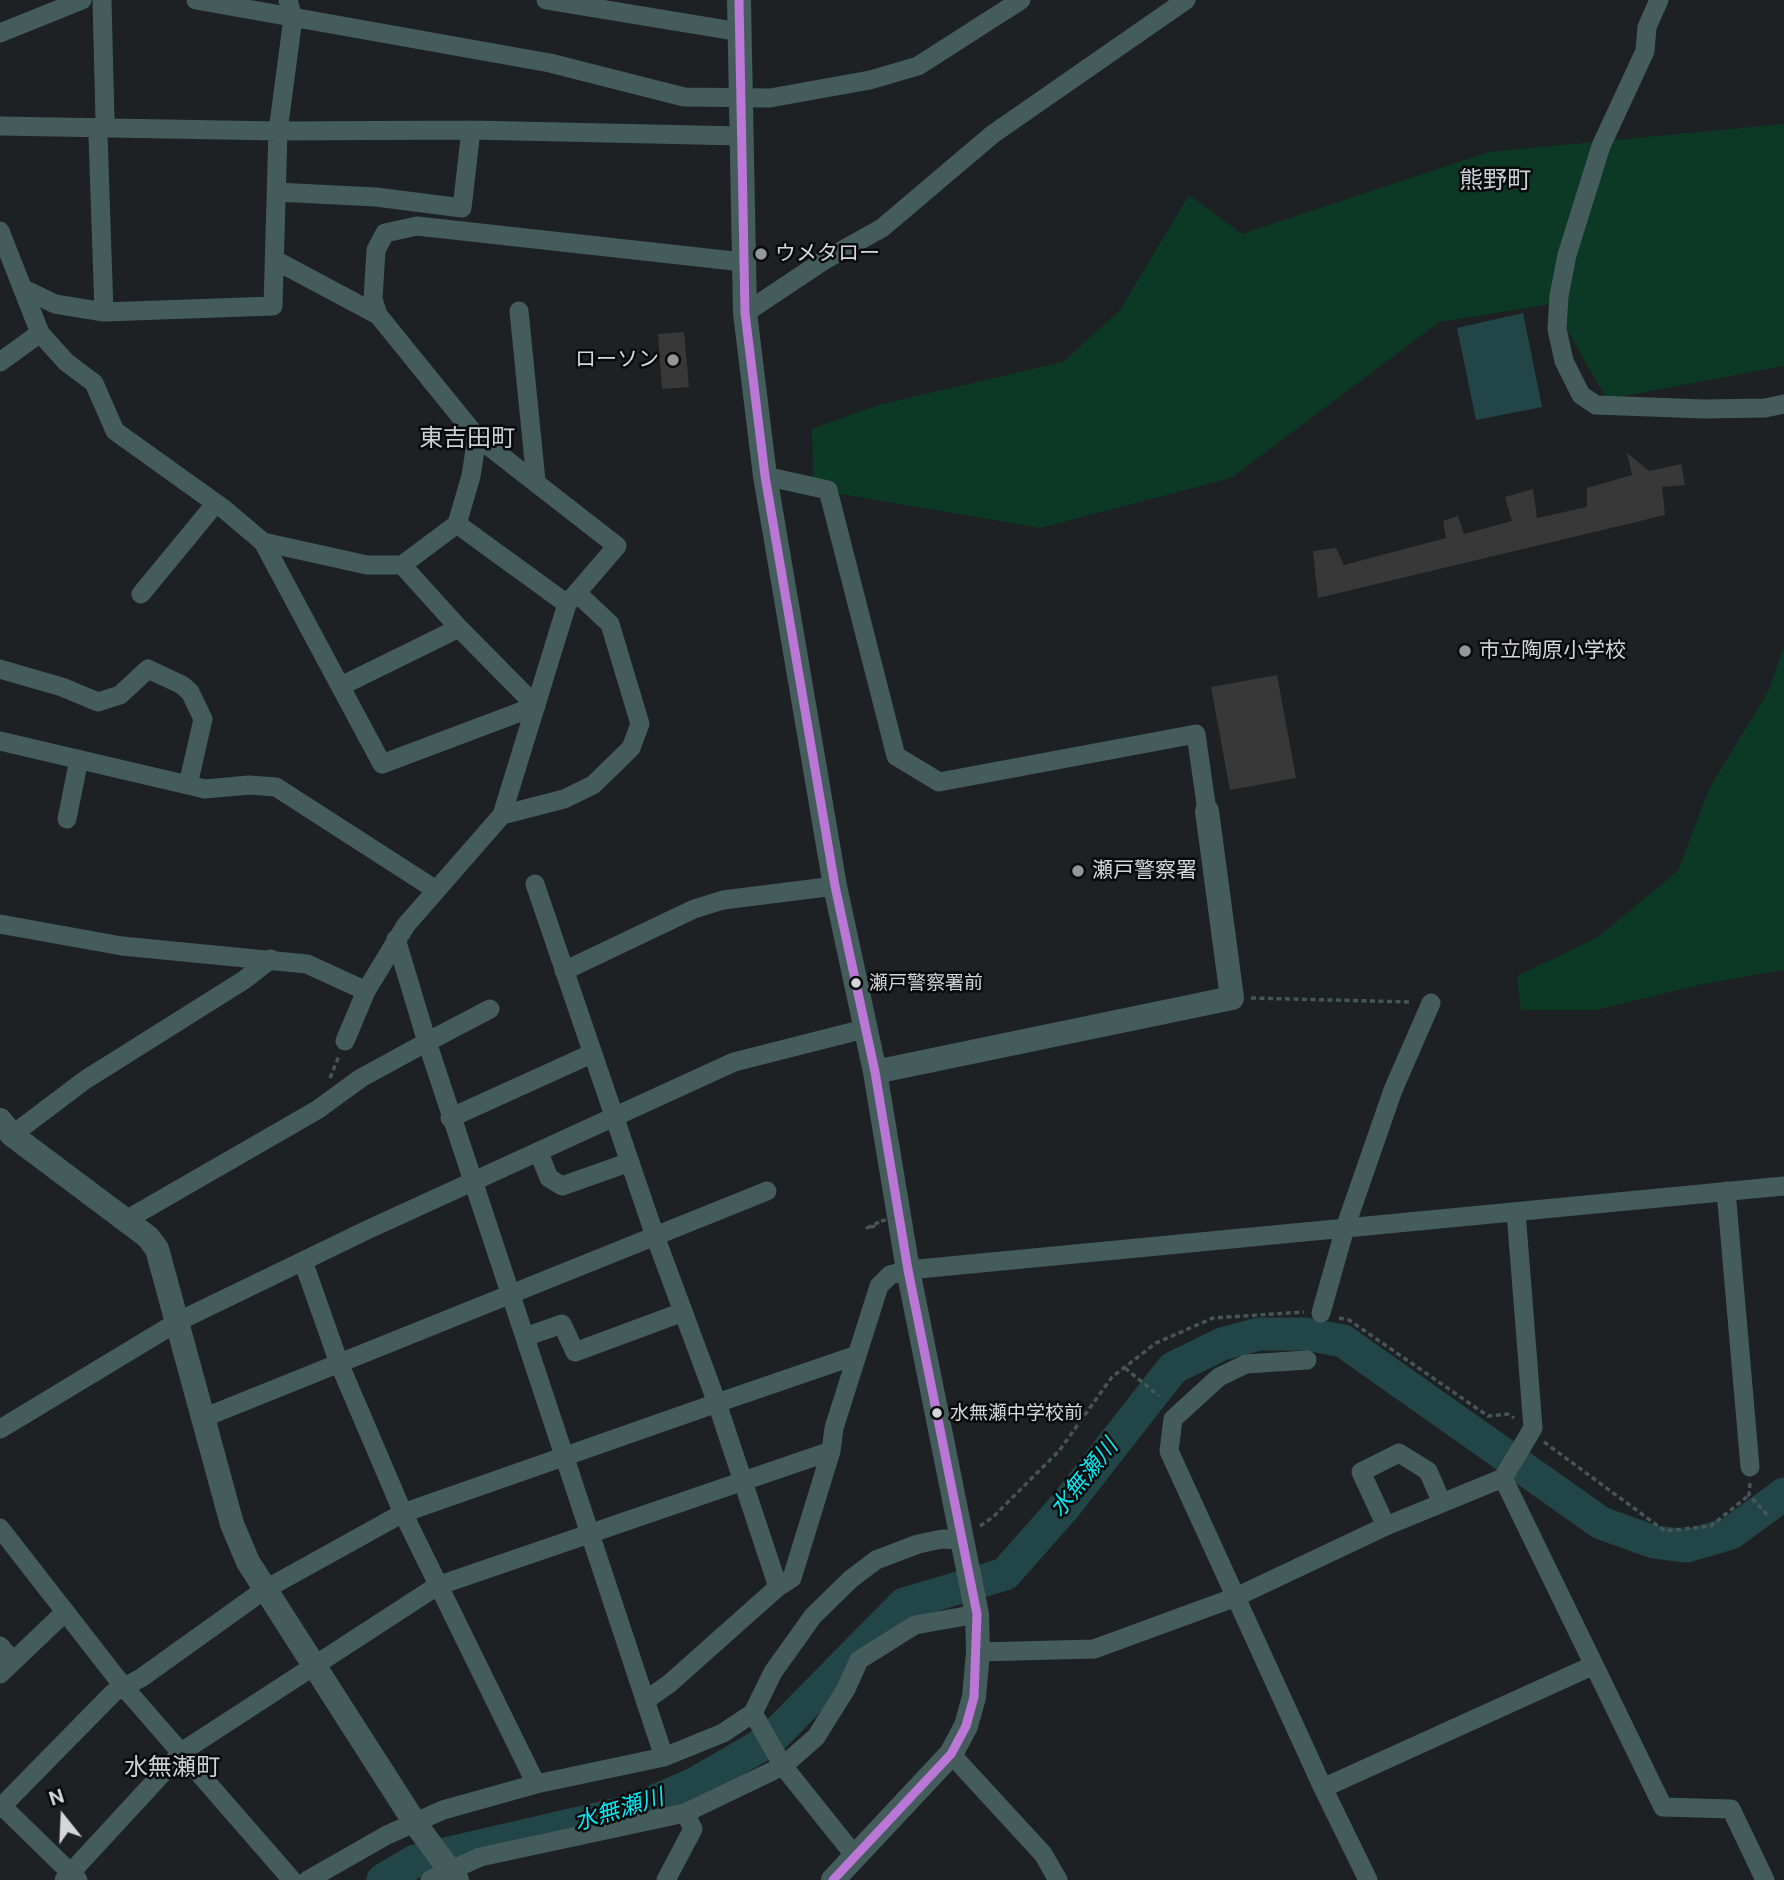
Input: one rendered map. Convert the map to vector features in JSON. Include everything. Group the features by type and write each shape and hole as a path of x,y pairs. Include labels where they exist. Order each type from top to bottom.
{"street":[{"path":"0,33 82,0"},
{"path":"102,0 105,120 101,126 104,312"},
{"path":"196,0 290,9 550,63 684,97 770,98 870,80 918,66 1021,0"},
{"path":"546,0 740,32"},
{"path":"739,0 745,313 765,476 835,886 863,1029 875,1072 908,1270 977,1614 978,1652 974,1697 966,1727 951,1754 833,1880"},
{"path":"745,313 823,261 882,228 993,134 1186,0"},
{"path":"1659,0 1647,27 1645,51 1601,146 1567,255 1559,296 1557,329 1564,360 1581,395 1596,405 1704,409 1765,408 1784,404"},
{"path":"22,288 55,304 104,312 273,306 278,131 290,9"},
{"path":"0,126 278,131 471,130 741,136"},
{"path":"276,192 376,197 463,208 471,130"},
{"path":"345,1041 366,991 396,939 502,815 572,599 617,546 477,437 378,315 373,299 376,250 385,233 417,226 743,262"},
{"path":"0,232 40,332 66,362 94,383 115,431 216,503 263,542 382,764 536,706"},
{"path":"275,260 378,315"},
{"path":"519,311 536,481"},
{"path":"0,362 40,332"},
{"path":"263,542 367,565 402,565 457,524 471,476 477,437"},
{"path":"765,476 828,490 896,756 939,782 1196,734 1232,998 875,1072"},
{"path":"141,594 216,503"},
{"path":"457,524 610,624 640,724 631,748 593,785 564,799 502,815"},
{"path":"402,565 536,706"},
{"path":"341,686 459,628"},
{"path":"0,669 62,687 98,702 120,695 148,669 182,685 190,692 203,719 188,785"},
{"path":"0,741 205,789 249,785 276,787 436,890"},
{"path":"67,819 79,759"},
{"path":"535,884 655,1236 717,1403 778,1587"},
{"path":"564,971 694,909 723,900 835,886"},
{"path":"0,924 122,946 307,964 366,991"},
{"path":"396,939 450,1118 664,1757"},
{"path":"271,959 244,980 6,1127 148,1237 157,1248 232,1524 248,1562 445,1873 480,1857 685,1813 783,1766 816,1737 846,1689 859,1660 915,1625 977,1614"},
{"path":"1321,1313 1345,1228 1393,1090 1431,1003"},
{"path":"126,1220 317,1110 361,1078 490,1009"},
{"path":"0,1429 178,1321 303,1261 734,1062 863,1029"},
{"path":"450,1118 592,1054"},
{"path":"539,1153 549,1178 562,1186 630,1162"},
{"path":"646,1700 669,1684 778,1587 792,1578 831,1451 834,1428 879,1286 890,1275 908,1270 1784,1186"},
{"path":"203,1418 767,1191"},
{"path":"1726,1191 1750,1467"},
{"path":"978,1652 1094,1649 1236,1597 1505,1474 1539,1436 1516,1212"},
{"path":"303,1261 339,1363 403,1514 536,1784"},
{"path":"525,1337 562,1324 575,1352 683,1312"},
{"path":"831,1451 437,1586 183,1751 71,1878 1,1806 113,1693 141,1678 264,1590 403,1514 857,1355"},
{"path":"1307,1360 1246,1364 1219,1377 1173,1419 1169,1451 1323,1788 1368,1880"},
{"path":"1386,1527 1360,1472 1399,1454 1428,1471 1442,1503"},
{"path":"1505,1474 1663,1807 1731,1809 1765,1880"},
{"path":"0,1528 123,1686 183,1751 292,1880"},
{"path":"308,1880 417,1826 443,1810 536,1784 664,1757 723,1733 754,1713 773,1672 813,1616 851,1579 876,1560 918,1544 942,1539 960,1539"},
{"path":"0,1646 7,1667 64,1613"},
{"path":"1323,1788 1594,1665"},
{"path":"754,1713 783,1766 855,1856"},
{"path":"951,1754 1043,1854 1058,1880"},
{"path":"666,1880 693,1829 685,1813"}],"path":[{"path":"1232,998 1431,1003"},
{"path":"881,1223 912,1214"},
{"path":"960,1539 993,1517 1059,1451 1112,1377 1156,1343 1213,1318 1300,1311 1349,1320 1488,1416 1508,1414 1665,1531 1711,1526 1749,1495 1769,1517"},
{"path":"1125,1368 1159,1396"}],"green space":[{"path":"1784,124 1784,366 1607,399 1552,304 1439,322 1231,478 1040,528 813,489 812,429 878,405 1063,362 1120,310 1189,195 1242,234 1489,152"},
{"path":"1784,646 1784,970 1703,984 1596,1010 1521,1010 1517,976 1598,937 1678,871 1709,789 1769,690"}],"water":[{"path":"1523,313 1542,407 1476,420 1457,328"}],"building":[{"name":"ローソン","path":"684,332 689,387 662,389 658,334"},
{"path":"1627,453 1649,471 1681,464 1685,485 1662,487 1665,515 1318,598 1313,551 1336,548 1344,565 1446,538 1443,521 1458,516 1464,534 1512,521 1505,497 1533,489 1537,518 1587,507 1587,488 1632,475"},
{"path":"1277,675 1296,778 1230,790 1211,687"}],"waterway":[{"name":"水無瀬川","path":"383,1880 415,1861 635,1810 696,1783 758,1747 775,1735 904,1604 1005,1574 1065,1506 1173,1368 1222,1344 1259,1334 1306,1334 1343,1341 1601,1523 1654,1542 1687,1546 1731,1533 1784,1494"}],"transit line":[{"path":"739,0 745,313 765,476 835,886 875,1072 908,1270 977,1614 974,1697 966,1726 951,1754 833,1880"}],"place":[{"name":"ウメタロー","path":"761,254"},
{"name":"ローソン","path":"673,360"},
{"name":"市立陶原小学校","path":"1465,651"},
{"name":"瀬戸警察署","path":"1078,871"},
{"name":"瀬戸警察署前","path":"856,983"},
{"name":"水無瀬中学校前","path":"937,1413"}],"district":[{"name":"熊野町","path":"1495,181"},
{"name":"東吉田町","path":"467,439"},
{"name":"水無瀬町","path":"172,1768"}]}
